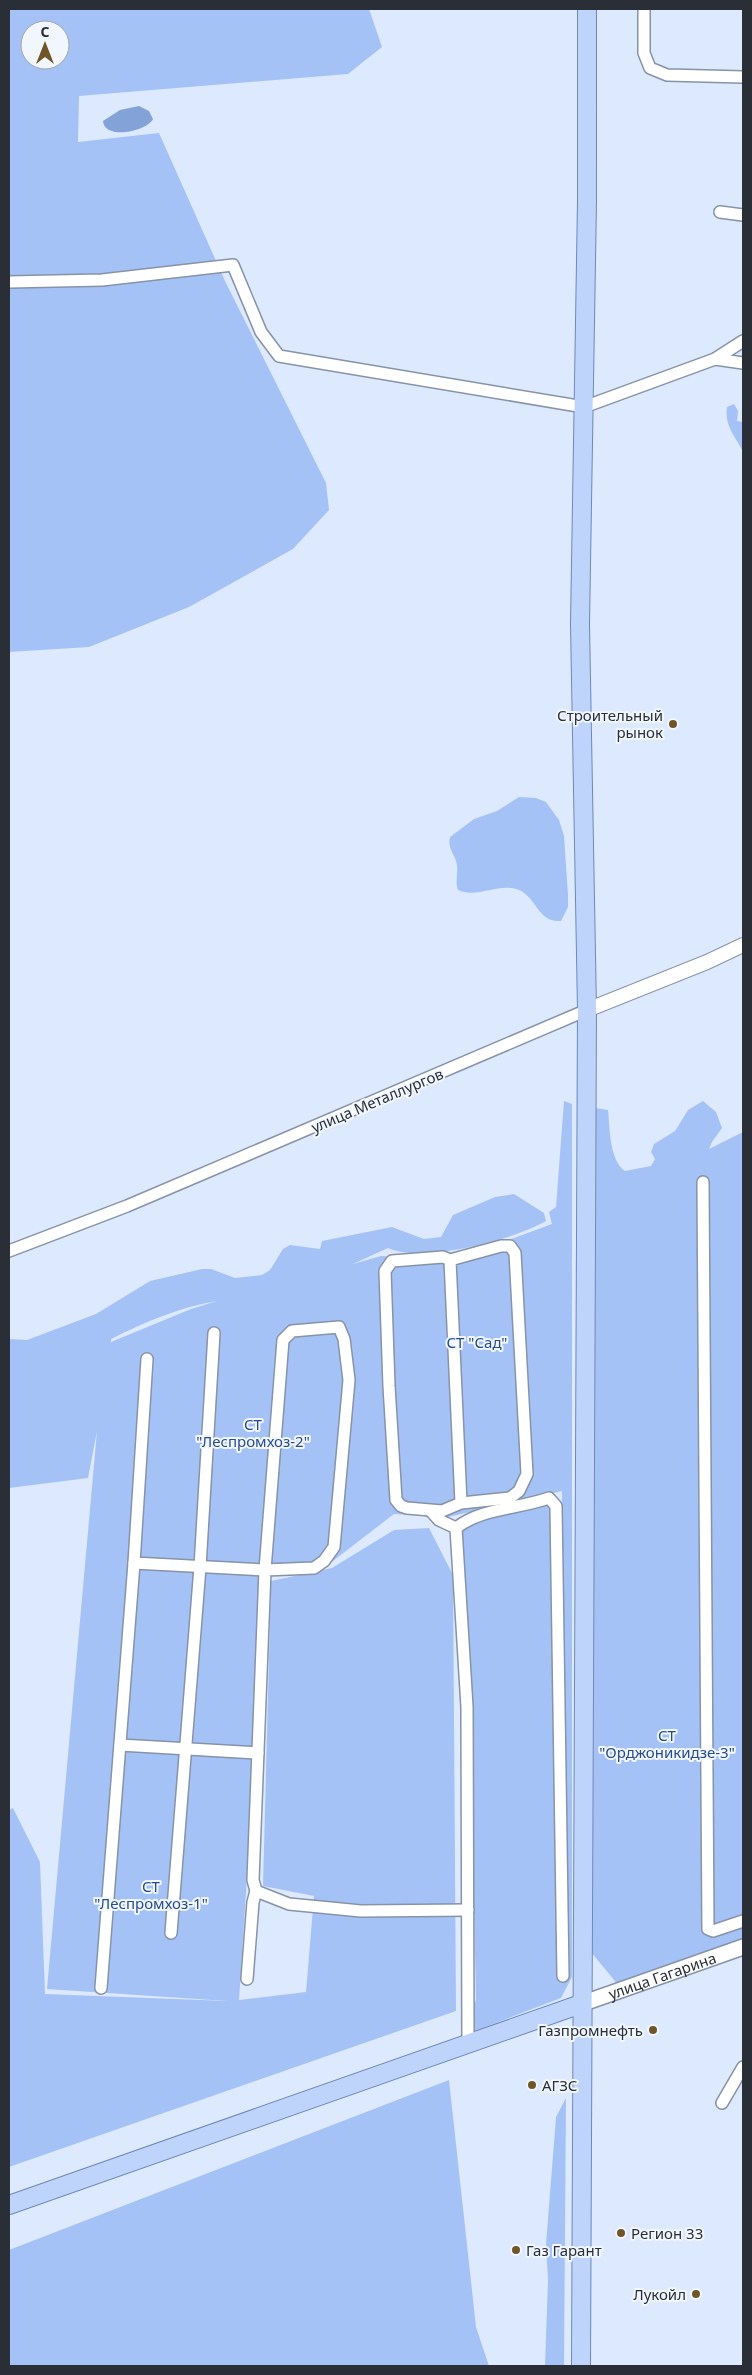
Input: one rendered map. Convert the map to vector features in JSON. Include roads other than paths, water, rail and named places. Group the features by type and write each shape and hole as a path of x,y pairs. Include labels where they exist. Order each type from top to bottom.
{"main road":[{"path":"581,2366 581,2004 587,1010 580,624 587,201 587,9"},
{"name":"улица Гагарина","path":"581,2004 743,1948"},
{"path":"9,2205 581,2004"}],"street":[{"path":"644,9 644,53 650,68 667,75 743,77"},
{"path":"720,212 743,215"},
{"path":"9,282 102,280 233,265 262,332 279,356 584,406 715,359 743,341"},
{"path":"715,359 743,362"},
{"name":"улица Металлургов","path":"9,1251 127,1206 587,1010 707,962 743,945"},
{"path":"703,1182 708,1929 713,1931 743,1921"},
{"path":"501,1246 510,1246 515,1253 528,1474 519,1491 510,1498 461,1502 442,1511 431,1511 401,1506 396,1500 389,1386 385,1270 392,1261 443,1257 450,1260 501,1246"},
{"path":"450,1260 461,1502"},
{"path":"134,1563 265,1570 314,1568 324,1561 334,1547 349,1380 344,1338 339,1327 292,1331 283,1340 265,1570 253,1880 256,1891 253,1902 247,1979"},
{"path":"171,1933 200,1566 214,1333"},
{"path":"101,1988 134,1563 147,1358"},
{"path":"456,1528 466,1520 490,1512 528,1506 549,1498 556,1506 563,1976"},
{"path":"431,1511 438,1520 456,1528"},
{"path":"456,1528 467,1708 468,2044"},
{"path":"120,1745 258,1753"},
{"path":"256,1891 289,1904 361,1911 468,1910"},
{"path":"722,2103 743,2067"}],"place":[{"name":"Строительный рынок","path":"673,724"},
{"name":"Газпромнефть","path":"653,2030"},
{"name":"АГЗС","path":"532,2085"},
{"name":"Регион 33","path":"621,2233"},
{"name":"Газ Гарант","path":"516,2250"},
{"name":"Лукойл","path":"696,2294"}],"park label":[{"name":"СТ \"Сад\"","path":"477,1342"},
{"name":"СТ \"Леспромхоз-2\"","path":"253,1432"},
{"name":"СТ \"Орджоникидзе-3\"","path":"667,1744"},
{"name":"СТ \"Леспромхоз-1\"","path":"151,1894"}]}
